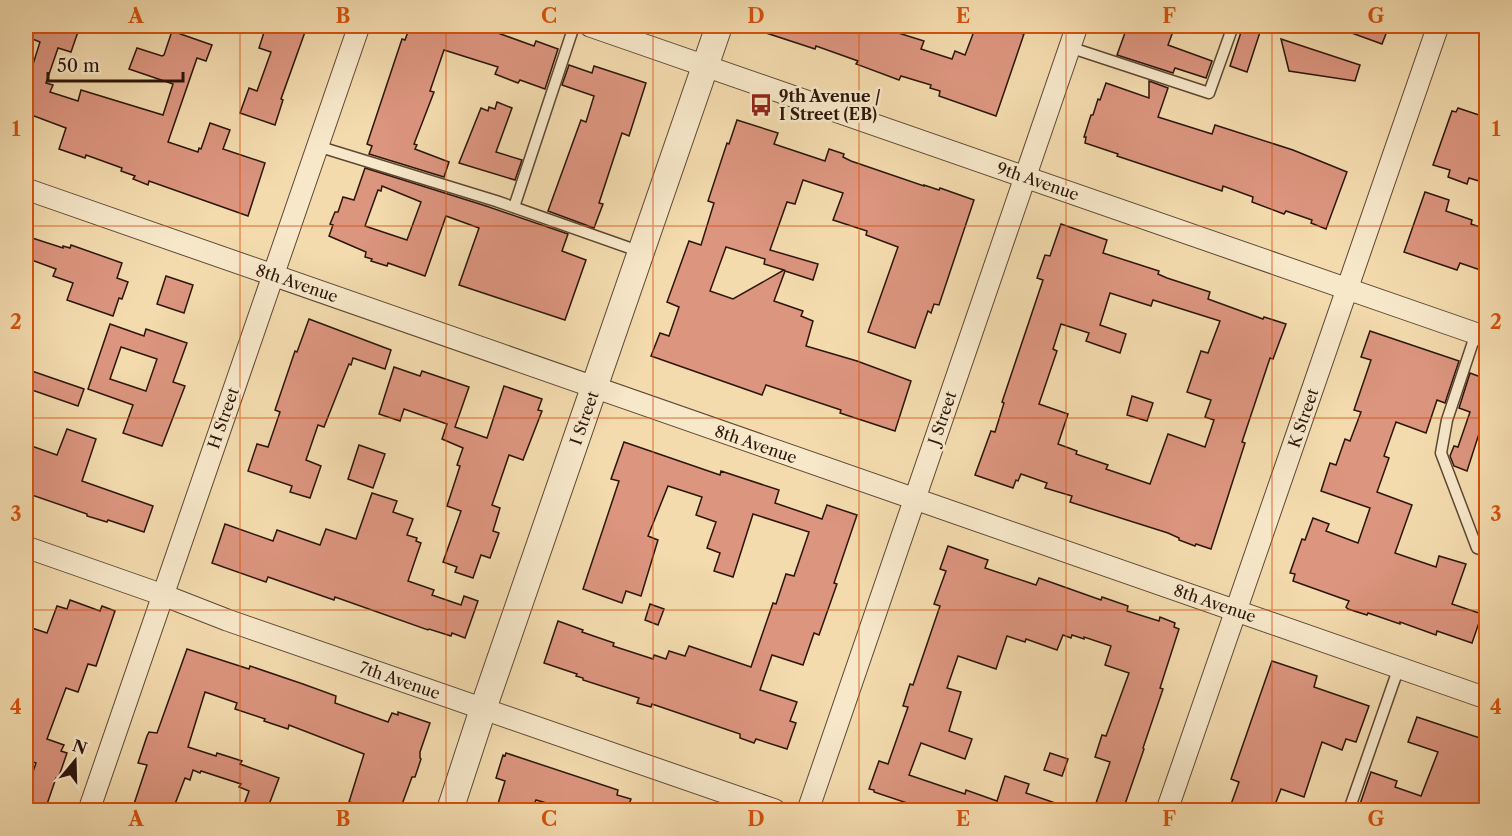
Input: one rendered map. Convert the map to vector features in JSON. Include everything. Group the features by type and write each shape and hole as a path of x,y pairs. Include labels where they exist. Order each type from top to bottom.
{"street":[{"name":"H Street","path":"89,810 359,26"},
{"name":"9th Avenue","path":"590,26 1481,335"},
{"name":"I Street","path":"454,809 483,709 720,26"},
{"name":"J Street","path":"808,810 1077,26"},
{"name":"K Street","path":"1167,810 1438,26"},
{"name":"8th Avenue","path":"26,189 1486,698"},
{"name":"7th Avenue","path":"26,547 162,595 227,621 775,810"}],"lane":[{"path":"514,207 574,26"},
{"path":"1070,47 1209,93 1233,26"},
{"path":"317,146 514,207 641,252"},
{"path":"1481,335 1447,420 1440,453 1477,548 1486,551"},
{"path":"1349,810 1399,667"}],"building":[{"path":"34,26 80,26 71,52 58,48 46,83 53,85 50,92 78,101 81,90 163,115 173,84 129,69 137,48 162,56 172,31 212,45 206,61 197,58 168,142 198,152 210,123 230,130 223,149 265,163 248,216 149,181 148,185 133,179 135,176 121,171 122,168 86,155 85,158 59,149 66,128 26,113 26,76 29,77 40,42 30,38"},
{"path":"266,26 285,26 305,32 281,99 283,100 275,125 240,113 249,88 257,91 271,52 259,48"},
{"path":"410,26 487,26 496,28 495,32 534,46 536,41 558,49 545,89 520,80 518,83 495,74 498,67 444,50 430,91 434,92 414,144 417,145 415,149 449,162 444,177 369,154 372,146 367,144 402,39 405,40"},
{"path":"752,26 876,26 924,41 921,49 952,59 955,51 965,55 976,26 997,26 1024,34 996,116 939,96 940,91 930,88 931,85 901,76 899,80 856,64 858,61 816,46 815,49 751,28"},
{"path":"1133,26 1175,26 1168,45 1212,61 1206,78 1175,68 1173,73 1117,55 1126,30 1131,32"},
{"path":"1243,26 1262,26 1247,72 1230,66"},
{"path":"1335,26 1389,26 1382,44"},
{"path":"1281,39 1360,65 1355,81 1289,71"},
{"path":"569,65 592,73 594,66 646,83 629,136 622,133 599,203 603,204 594,228 548,211 581,120 586,122 594,96 562,85"},
{"path":"1149,81 1168,88 1158,117 1212,134 1215,125 1293,150 1347,172 1326,229 1311,223 1312,220 1286,211 1284,214 1252,202 1253,197 1223,186 1222,191 1085,143 1086,137 1084,137 1091,115 1093,115 1106,83 1149,98"},
{"path":"497,102 512,108 496,152 522,160 515,180 459,163 481,108 488,111 489,107 495,109"},
{"path":"1458,108 1482,116 1480,122 1484,123 1482,127 1486,129 1480,154 1486,157 1486,160 1479,181 1469,178 1467,184 1448,177 1450,170 1433,165 1452,111 1456,112"},
{"path":"737,120 778,133 774,144 825,161 829,149 844,154 843,157 851,161 974,200 939,305 934,304 931,313 928,311 915,348 868,332 898,247 866,235 867,231 833,220 843,193 803,180 795,204 787,202 770,250 818,264 813,280 785,271 774,301 803,311 801,316 813,321 806,346 857,361 911,381 895,431 766,385 762,395 651,356 660,333 669,336 679,307 667,302 689,241 701,245 714,203 708,201 727,143 729,144","holes":["726,247 765,259 764,264 784,270 733,299 710,291"]},
{"path":"365,168 568,234 562,251 586,260 565,320 459,285 479,228 446,216 425,276 388,263 387,266 371,261 372,259 365,257 366,252 329,236 333,225 330,224 335,212 338,212 343,197 354,200","holes":["382,186 421,202 407,240 365,226 378,190 381,191"]},
{"path":"1425,192 1449,200 1446,211 1472,220 1471,224 1486,229 1486,272 1460,263 1457,270 1404,252"},
{"path":"1061,224 1107,240 1103,253 1159,271 1158,274 1167,278 1210,292 1208,299 1263,319 1264,317 1286,324 1273,359 1270,358 1242,442 1245,443 1211,549 1196,544 1195,546 1168,533 1070,502 1072,496 1045,488 1047,483 1021,474 1013,488 975,475 991,431 995,432 1004,403 1002,402 1043,280 1037,278 1045,255 1050,256","holes":["1110,293 1151,306 1153,300 1220,321 1208,353 1201,351 1187,392 1211,400 1205,417 1214,420 1205,447 1168,434 1150,484 1106,469 1108,465 1076,454 1077,451 1058,444 1068,414 1039,404 1057,351 1053,349 1061,324 1089,333 1086,341 1120,353 1126,334 1100,325"]},
{"path":"26,236 63,248 63,246 70,248 71,245 122,263 117,278 128,282 113,316 67,300 73,283 53,276 56,269 26,258"},
{"path":"166,276 193,285 184,313 157,304"},
{"path":"309,319 391,350 385,369 353,358 351,365 349,364 324,427 318,425 306,460 321,466 310,498 290,492 292,486 248,471 257,444 268,447 280,412 275,410 295,351 297,352"},
{"path":"110,324 144,336 146,329 187,343 173,382 185,386 162,446 123,433 133,405 88,389","holes":["121,347 157,359 146,391 110,379"]},
{"path":"1370,331 1459,361 1445,403 1437,400 1426,433 1396,422 1384,456 1389,458 1377,492 1412,505 1395,553 1436,567 1439,556 1466,564 1452,604 1482,614 1472,643 1437,631 1436,635 1400,622 1400,624 1348,609 1346,607 1349,601 1293,581 1295,574 1290,573 1302,539 1305,540 1313,518 1329,524 1326,531 1358,543 1370,508 1321,491 1330,463 1336,465 1345,439 1350,441 1361,412 1354,410 1371,360 1361,357"},
{"path":"394,367 420,376 422,371 469,387 455,427 487,438 504,386 542,399 538,410 542,411 523,460 509,455 492,505 500,508 493,531 499,533 490,558 481,555 473,578 455,572 457,567 443,562 461,511 447,506 460,466 457,465 463,448 442,439 447,424 404,409 400,421 379,414"},
{"path":"26,369 84,389 78,406 26,388"},
{"path":"1470,373 1486,379 1486,412 1467,471 1454,466 1450,456 1454,446 1458,447 1470,412 1459,408"},
{"path":"1132,396 1153,403 1147,421 1127,415"},
{"path":"67,429 96,439 82,481 153,506 144,532 108,520 107,522 87,516 87,514 26,493 26,444 57,455"},
{"path":"624,442 720,475 721,471 779,490 775,503 822,519 827,505 857,515 819,635 814,633 803,665 772,655 760,690 797,702 790,721 796,723 787,749 756,739 754,743 740,738 740,734 652,704 651,707 637,703 639,698 583,680 576,676 577,674 544,663 558,621 614,643 613,646 653,659 654,655 666,659 669,651 685,656 689,646 751,667 773,603 776,604 786,574 794,576 809,532 753,514 733,577 714,571 720,553 707,548 716,522 696,515 702,497 668,486 648,536 658,540 641,596 626,591 622,603 583,589 619,481 611,479"},
{"path":"359,445 385,454 373,488 348,479"},
{"path":"372,493 397,501 393,512 413,519 407,535 417,538 416,541 421,543 408,581 434,590 432,595 461,605 464,596 478,601 465,638 452,633 451,636 428,630 335,597 334,600 268,577 266,582 212,563 225,524 273,541 277,530 320,545 326,529 356,539"},
{"path":"948,546 988,560 985,568 1036,585 1039,578 1101,600 1102,597 1128,606 1127,611 1159,621 1160,617 1175,623 1174,627 1179,629 1160,688 1163,689 1123,810 1110,810 1095,806 1110,762 1095,757 1102,735 1106,736 1129,673 1105,665 1111,646 1072,635 1071,638 1063,635 1057,650 1026,639 1025,642 1007,636 996,669 958,656 947,688 961,692 949,731 972,739 965,759 921,743 909,775 965,794 966,790 997,801 1005,776 1029,784 1026,793 1070,808 1070,810 928,810 869,789 879,761 888,764 908,707 903,706 910,684 913,685 940,606 934,604 946,571 940,569"},
{"path":"70,600 100,611 102,606 115,611 96,666 88,664 78,692 66,688 47,739 64,745 61,751 67,753 45,810 26,810 26,792 36,763 26,760 26,626 47,633 57,606 67,609"},
{"path":"650,604 664,609 658,625 645,620"},
{"path":"187,649 249,669 250,666 303,684 336,696 335,703 388,722 392,713 398,715 398,712 430,723 420,752 421,759 415,777 412,777 400,810 350,810 353,803 349,802 364,754 289,725 288,729 264,721 265,719 235,709 237,703 205,692 188,747 242,761 240,764 279,778 267,810 245,802 249,791 239,787 241,784 193,770 190,780 185,778 175,804 172,803 170,810 151,810 134,804 147,765 138,763 147,736 149,732 157,733"},
{"path":"1272,661 1317,676 1314,687 1369,706 1356,742 1346,739 1342,750 1322,742 1304,797 1281,789 1273,810 1229,810 1239,782 1231,779"},
{"path":"1417,717 1486,740 1486,788 1479,810 1471,807 1470,810 1358,810 1371,772 1397,781 1395,787 1421,796 1438,752 1408,742"},
{"path":"506,753 618,790 617,795 631,799 627,810 570,810 536,800 532,810 496,810 505,781 496,778 503,755 505,756"},
{"path":"1050,753 1068,759 1062,776 1044,770"}],"place":[{"name":"9th Avenue / I Street (EB)","path":"761,105"}]}
